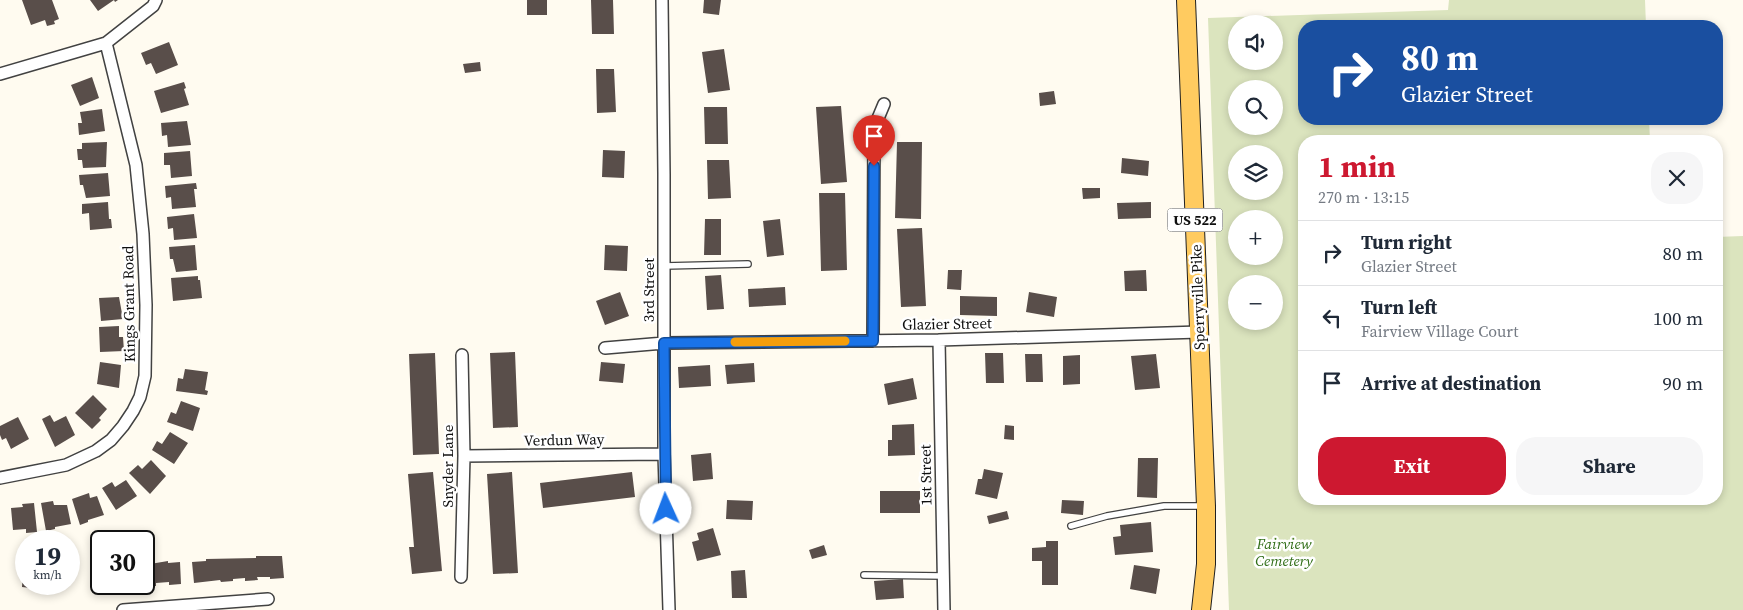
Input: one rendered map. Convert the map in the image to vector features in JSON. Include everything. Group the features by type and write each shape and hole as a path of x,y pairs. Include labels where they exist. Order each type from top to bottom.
{"main road":[{"name":"Sperryville Pike","path":"1186,0 1206,506 1206,564 1211,610"},
{"name":"Sperryville Pike","path":"1201,610 1206,564"}],"street":[{"path":"0,74 106,43 153,6 156,0"},
{"name":"3rd Street","path":"662,0 664,454 668,610"},
{"name":"Kings Grant Road","path":"0,478 66,465 96,451 111,440 128,418 140,397 145,376 146,305 143,234 136,164 106,43"},
{"path":"873,341 874,128 884,104"},
{"name":"Glazier Street","path":"605,348 664,343 939,340 1199,332"},
{"name":"1st Street","path":"939,340 944,610"},
{"name":"Snyder Lane","path":"461,578 464,456 462,355"},
{"name":"Verdun Way","path":"464,456 664,454"},
{"path":"124,610 268,599"}],"lane":[{"path":"664,266 748,264"},
{"path":"1071,526 1107,516 1164,506 1206,506"},
{"path":"864,575 944,576"}],"green space":[{"name":"Fairview Cemetery","path":"1449,0 1645,0 1646,20 1298,20 1298,125 1649,125 1650,135 1298,135 1298,505 1723,505 1723,237 1743,236 1743,610 1229,610 1208,18 1228,17 1228,70 1283,70 1283,16 1448,10"}],"building":[{"path":"22,0 52,0 59,19 54,21 55,24 47,26 45,20 31,25"},
{"path":"90,0 114,0 98,11"},
{"path":"527,0 547,0 547,15 527,15"},
{"path":"591,0 613,0 614,34 592,34"},
{"path":"704,0 721,0 719,15 703,13"},
{"path":"169,42 178,65 156,74 151,63 146,65 141,53"},
{"path":"724,49 730,90 708,93 702,52"},
{"path":"480,62 481,71 465,73 463,64"},
{"path":"596,69 614,69 616,112 597,113"},
{"path":"92,77 99,98 80,106 71,85"},
{"path":"184,82 189,105 161,113 154,91"},
{"path":"1054,91 1056,104 1040,106 1039,93"},
{"path":"841,106 847,182 821,184 816,107"},
{"path":"704,107 727,107 728,144 705,144"},
{"path":"102,109 105,131 79,135 78,123 82,123 80,112"},
{"path":"187,121 191,145 168,147 167,135 162,136 161,123"},
{"path":"107,142 106,167 83,168 82,160 78,160 77,149 82,149 82,143"},
{"path":"897,142 922,142 921,219 895,218"},
{"path":"603,150 625,151 624,178 602,177"},
{"path":"190,151 192,176 171,178 170,165 164,165 164,153"},
{"path":"1122,158 1149,161 1148,176 1121,173"},
{"path":"707,160 729,160 731,198 708,199"},
{"path":"108,173 110,196 86,198 83,185 80,185 79,175"},
{"path":"196,183 197,189 194,189 196,207 172,209 171,197 166,198 165,186"},
{"path":"1082,188 1100,188 1100,198 1083,199"},
{"path":"819,193 845,193 847,270 821,271"},
{"path":"108,202 109,219 111,219 112,228 90,230 89,213 82,214 82,204"},
{"path":"1151,202 1151,218 1118,219 1117,203"},
{"path":"194,214 197,238 174,240 173,228 168,229 167,217"},
{"path":"705,219 721,219 721,255 704,255"},
{"path":"780,219 784,255 767,257 763,221"},
{"path":"922,228 926,306 901,307 897,229"},
{"path":"195,245 197,270 176,272 173,259 170,259 169,247"},
{"path":"605,245 628,246 627,271 604,270"},
{"path":"948,270 962,270 961,290 947,289"},
{"path":"1146,270 1147,291 1125,291 1124,271"},
{"path":"721,275 724,309 707,310 705,276"},
{"path":"198,276 202,298 173,301 171,278"},
{"path":"785,287 786,305 749,307 748,289"},
{"path":"620,292 629,316 605,325 596,301"},
{"path":"1029,292 1057,297 1054,317 1026,312"},
{"path":"960,296 997,297 997,316 960,315"},
{"path":"119,297 123,319 101,321 99,298"},
{"path":"119,326 119,337 123,337 124,351 100,352 99,327"},
{"path":"515,352 518,427 493,428 490,353"},
{"path":"435,353 439,454 413,455 409,354"},
{"path":"985,353 1003,353 1004,383 986,383"},
{"path":"1025,354 1042,354 1043,382 1026,382"},
{"path":"1156,354 1160,388 1135,390 1131,356"},
{"path":"1080,355 1080,384 1063,385 1063,356"},
{"path":"100,362 121,365 119,388 97,384"},
{"path":"601,362 625,364 623,383 599,381"},
{"path":"754,363 755,382 727,384 725,365"},
{"path":"710,365 711,386 679,388 678,367"},
{"path":"185,369 208,372 205,390 208,391 207,395 176,391 178,378 183,379"},
{"path":"913,378 917,399 888,405 884,384"},
{"path":"93,395 107,409 99,418 101,420 92,429 75,413"},
{"path":"181,401 200,408 193,431 167,422 171,412 176,414"},
{"path":"50,415 54,422 66,416 75,435 55,447 42,419"},
{"path":"18,417 29,439 11,449 6,438 2,440 0,426"},
{"path":"914,424 915,455 888,456 888,440 892,440 892,425"},
{"path":"1005,425 1014,426 1014,440 1004,439"},
{"path":"170,432 188,443 174,464 152,450 157,441 162,444"},
{"path":"711,453 713,479 693,481 691,455"},
{"path":"1138,458 1158,458 1157,498 1137,497"},
{"path":"151,460 166,476 150,494 129,473 138,465 142,469"},
{"path":"984,469 1003,473 997,499 975,494 978,479 982,479"},
{"path":"433,472 442,571 412,574 409,547 414,547 408,474"},
{"path":"512,472 518,573 493,574 487,474"},
{"path":"632,472 635,497 543,508 540,483"},
{"path":"126,480 137,496 116,510 102,488 112,482 115,487"},
{"path":"880,491 920,491 920,513 880,513"},
{"path":"89,493 90,498 97,496 104,515 88,520 88,522 80,525 72,499"},
{"path":"727,500 753,501 752,520 726,519"},
{"path":"1062,500 1084,501 1083,515 1061,513"},
{"path":"53,501 54,505 67,505 71,524 46,530 41,503"},
{"path":"34,503 37,530 13,530 11,508 23,507 22,504"},
{"path":"1007,511 1009,519 989,524 987,516"},
{"path":"1151,522 1153,552 1115,555 1113,537 1121,536 1120,525"},
{"path":"713,528 721,555 697,561 692,542 699,540 697,533"},
{"path":"1046,541 1058,541 1058,585 1042,585 1042,561 1032,561 1032,548 1046,547"},
{"path":"824,545 827,555 812,559 809,550"},
{"path":"256,556 282,556 284,578 270,579 270,577 257,577 258,580 245,581 245,578 233,579 233,581 221,582 220,580 194,583 192,562 206,561 206,559 256,558"},
{"path":"168,561 168,563 180,562 181,584 169,585 169,582 156,583 155,586 155,563"},
{"path":"1134,565 1160,569 1156,594 1130,589"},
{"path":"745,570 747,598 732,598 731,571"},
{"path":"903,579 904,598 876,600 874,581"}],"slow traffic":[{"path":"735,342 845,341"}],"route":[{"path":"666,509 664,343 873,341 874,166"}]}
